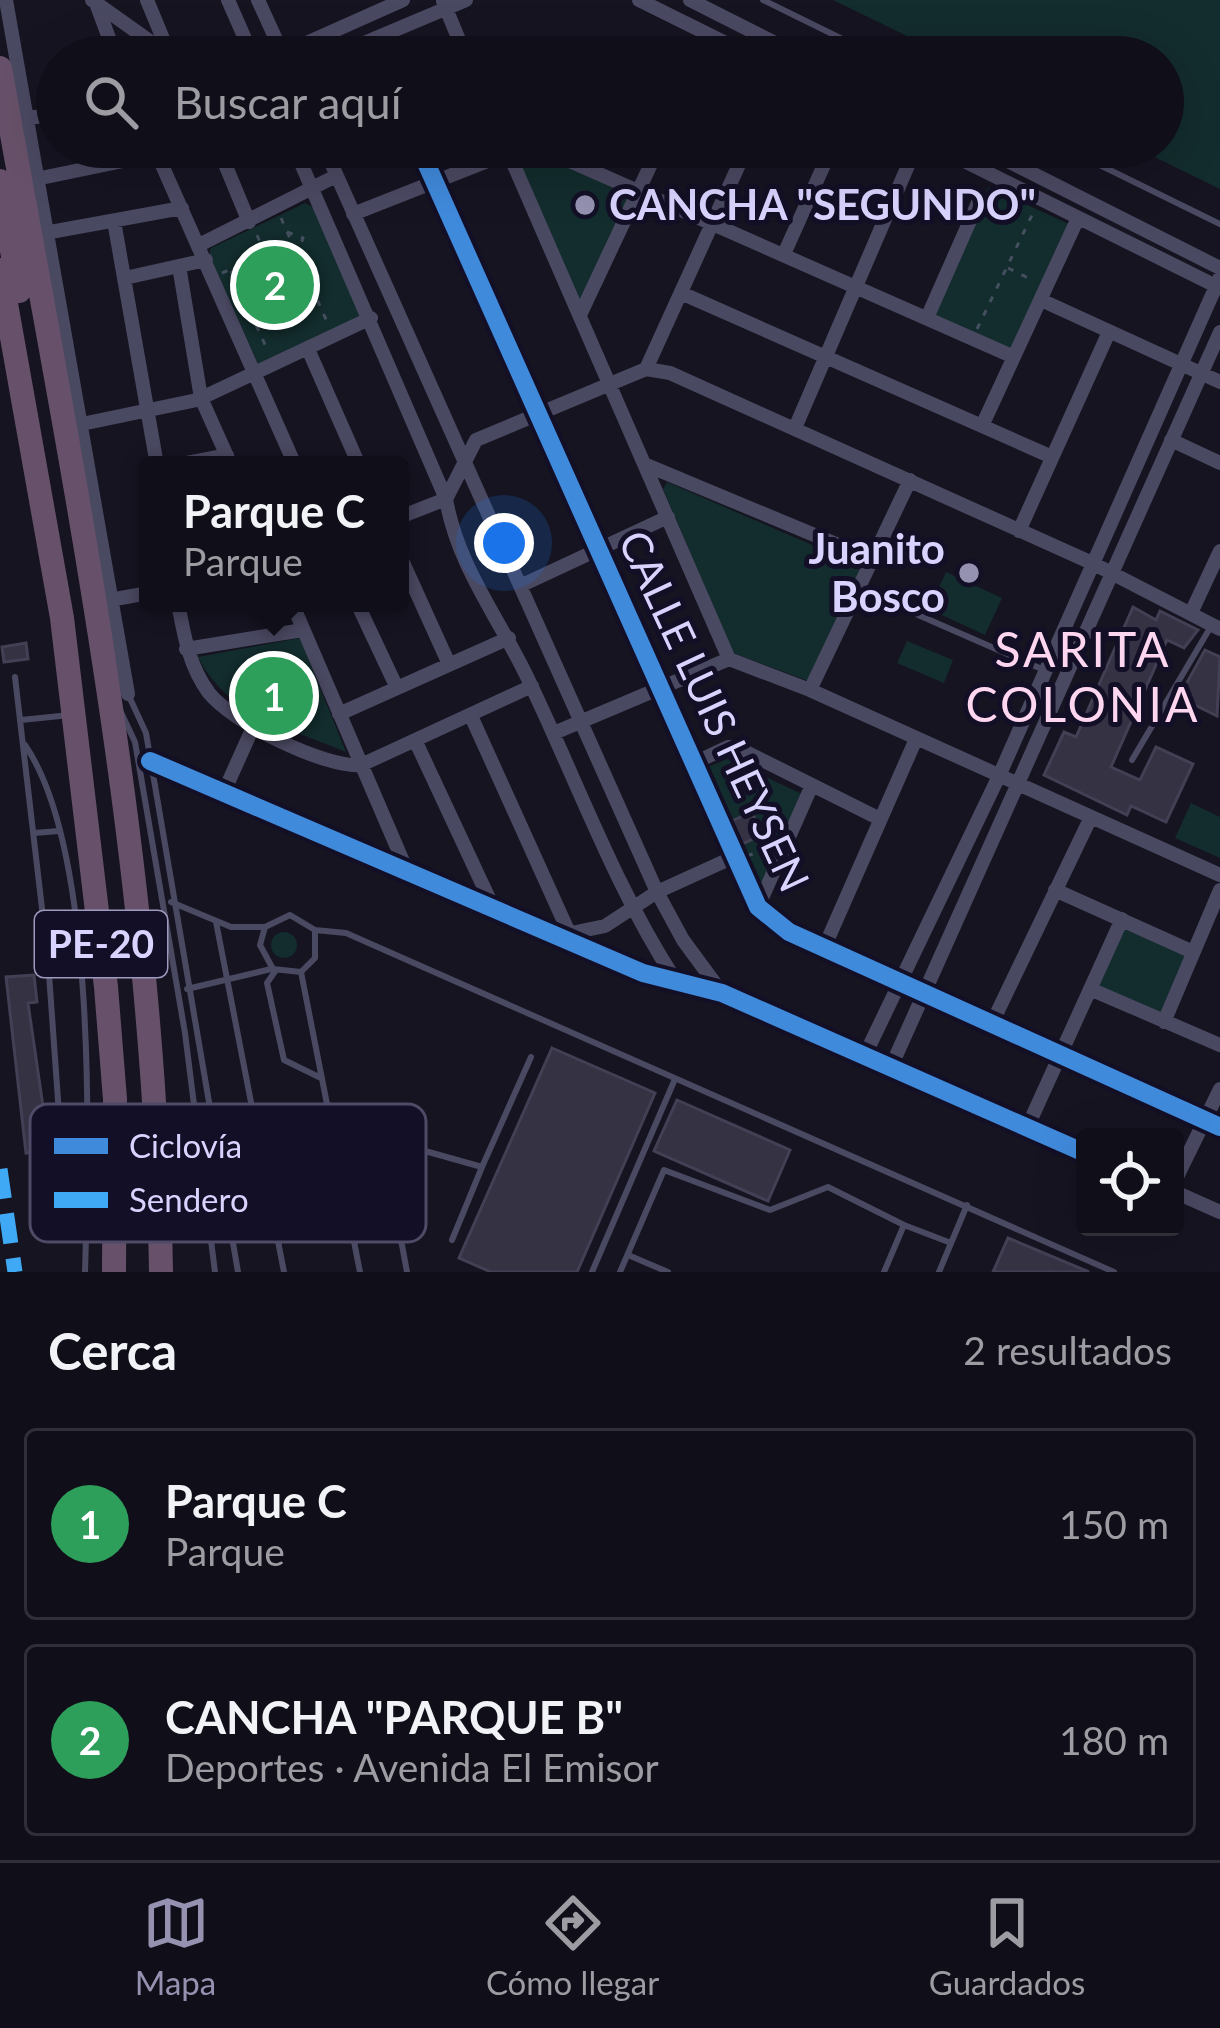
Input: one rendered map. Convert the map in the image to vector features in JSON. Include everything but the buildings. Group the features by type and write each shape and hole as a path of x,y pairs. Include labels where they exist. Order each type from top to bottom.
{"highway":[{"name":"PE-20","path":"0,68 102,653 118,695 147,964 153,1104"},
{"path":"0,182 80,638 90,673 118,695"},
{"name":"PE-20","path":"0,270 62,618 115,1104"},
{"name":"PE-20","path":"114,1242 114,1272"},
{"name":"PE-20","path":"160,1242 161,1272"}],"street":[{"path":"6,0 110,600 118,695"},
{"path":"147,0 162,36"},
{"path":"228,0 246,36"},
{"path":"258,0 275,36"},
{"path":"319,36 403,0"},
{"path":"380,36 444,5 466,0"},
{"path":"638,0 712,36"},
{"path":"690,0 761,36"},
{"path":"94,1 143,36"},
{"path":"94,1 108,36"},
{"path":"444,5 457,36"},
{"path":"25,119 36,117"},
{"path":"37,179 84,168"},
{"path":"164,168 292,456"},
{"path":"227,168 252,226"},
{"path":"304,168 446,499 461,560 509,638 631,908 674,978"},
{"path":"333,168 657,892 683,940 722,992"},
{"name":"CALLE LUIS HEYSEN","path":"427,168 694,764 740,856 758,907 790,932 1213,1123"},
{"path":"353,214 469,168"},
{"path":"521,168 729,659"},
{"path":"587,168 1014,357"},
{"path":"580,315 649,168"},
{"path":"646,369 737,168"},
{"path":"784,254 823,168"},
{"path":"795,428 907,168"},
{"path":"866,1055 999,776 1219,284 978,168"},
{"path":"1022,168 1220,268"},
{"path":"124,278 179,266 336,176"},
{"path":"927,318 980,198"},
{"path":"45,233 182,208"},
{"path":"982,427 1040,292 1078,218"},
{"path":"114,221 156,456"},
{"path":"179,266 201,398 227,456"},
{"path":"1040,292 1109,332 1220,382"},
{"path":"681,293 1052,457"},
{"path":"77,425 201,398 371,318"},
{"path":"1019,531 1109,332"},
{"path":"891,1067 1220,332"},
{"path":"308,349 355,456"},
{"path":"409,514 446,499 476,440 646,369 670,374 910,480 1092,563 1216,627"},
{"path":"1172,440 1220,463"},
{"path":"644,464 872,559"},
{"path":"810,690 910,480"},
{"path":"521,585 668,517"},
{"path":"1191,613 1220,550"},
{"path":"409,576 449,664"},
{"path":"110,600 139,595"},
{"path":"180,612 186,649 208,692 254,725 335,763 361,765 532,686"},
{"path":"296,612 408,873"},
{"path":"361,612 397,688"},
{"path":"186,649 304,630"},
{"path":"339,714 509,638"},
{"path":"554,733 729,659 810,690 1220,875"},
{"path":"471,716 570,935"},
{"path":"223,794 254,725"},
{"path":"415,740 493,907"},
{"path":"824,948 916,740"},
{"path":"694,764 728,746 880,819"},
{"path":"150,761 643,973 722,992 1076,1149"},
{"path":"758,907 812,785"},
{"path":"993,1021 1091,817"},
{"path":"554,934 604,926 657,892 740,856"},
{"path":"1055,890 1193,952"},
{"path":"1164,1022 1220,890"},
{"path":"1027,1128 1122,920"},
{"path":"1090,989 1220,1045"},
{"path":"1184,1167 1213,1123 1220,1089"},
{"path":"1184,1196 1220,1213"}],"lane":[{"path":"763,0 836,36"},
{"path":"1106,168 1220,224"},
{"path":"893,604 1045,670"},
{"path":"1132,760 1216,627"},
{"path":"14,677 25,745 58,1104"},
{"path":"118,695 143,724 208,1104"},
{"path":"118,695 135,742 194,1104"},
{"path":"21,720 73,715"},
{"path":"25,745 49,784 59,831 77,944 86,1104"},
{"path":"34,833 59,831"},
{"path":"171,902 216,922 265,927 290,915 315,930 346,933 1114,1272"},
{"path":"216,922 251,1104"},
{"path":"265,927 260,945 274,970"},
{"path":"315,930 318,949 301,971 326,1104"},
{"path":"187,989 274,970 301,971"},
{"path":"274,970 267,983 284,1060 321,1078"},
{"path":"452,1240 530,1057"},
{"path":"592,1272 675,1079"},
{"path":"426,1153 482,1167"},
{"path":"620,1272 664,1170 770,1210 828,1187 951,1244"},
{"path":"939,1272 967,1205"},
{"path":"884,1272 904,1225"},
{"path":"211,1242 215,1272"},
{"path":"233,1242 238,1272"},
{"path":"278,1242 284,1272"},
{"path":"353,1242 359,1272"},
{"path":"401,1242 406,1272"},
{"path":"628,1255 668,1272"}],"path":[{"path":"974,334 1034,212"},
{"path":"281,218 331,332"},
{"path":"252,226 266,256"},
{"path":"286,232 303,238"},
{"path":"296,254 303,238 312,233"},
{"path":"220,273 292,243"},
{"path":"1006,268 1040,292"},
{"path":"231,271 272,358"},
{"path":"740,856 779,844"}],"green space":[{"path":"833,0 1220,0 1220,189 1177,168 1184,168 1184,36 907,36"},
{"path":"517,168 570,168 632,196 579,305"},
{"path":"988,187 1069,224 1012,352 931,315"},
{"path":"305,203 313,207 361,317 260,368 209,255 211,248"},
{"path":"667,482 863,567 811,682 733,653 663,489"},
{"path":"946,572 1002,598 985,635 929,609"},
{"path":"300,638 346,752 243,707 211,677 198,657"},
{"path":"907,641 953,660 944,683 897,663"},
{"path":"727,759 804,795 761,891 756,892 701,770"},
{"path":"1191,803 1220,817 1220,858 1175,838"},
{"path":"1124,929 1188,956 1161,1019 1097,989"},
{"path":"284,932 297,945 284,958 271,945"}],"marked path":[{"path":"0,1169 15,1272"}],"cycle path":[{"path":"428,168 758,907 789,932 1220,1127"},
{"path":"150,761 643,973 722,993 1076,1149"}],"place":[{"name":"CANCHA \"SEGUNDO\"","path":"585,205"},
{"name":"CANCHA \"PARQUE B\"","path":"275,285"},
{"name":"Juanito Bosco","path":"969,573"},
{"name":"Parque C","path":"274,696"}],"district":[{"name":"SARITA COLONIA","path":"1083,678"}]}
